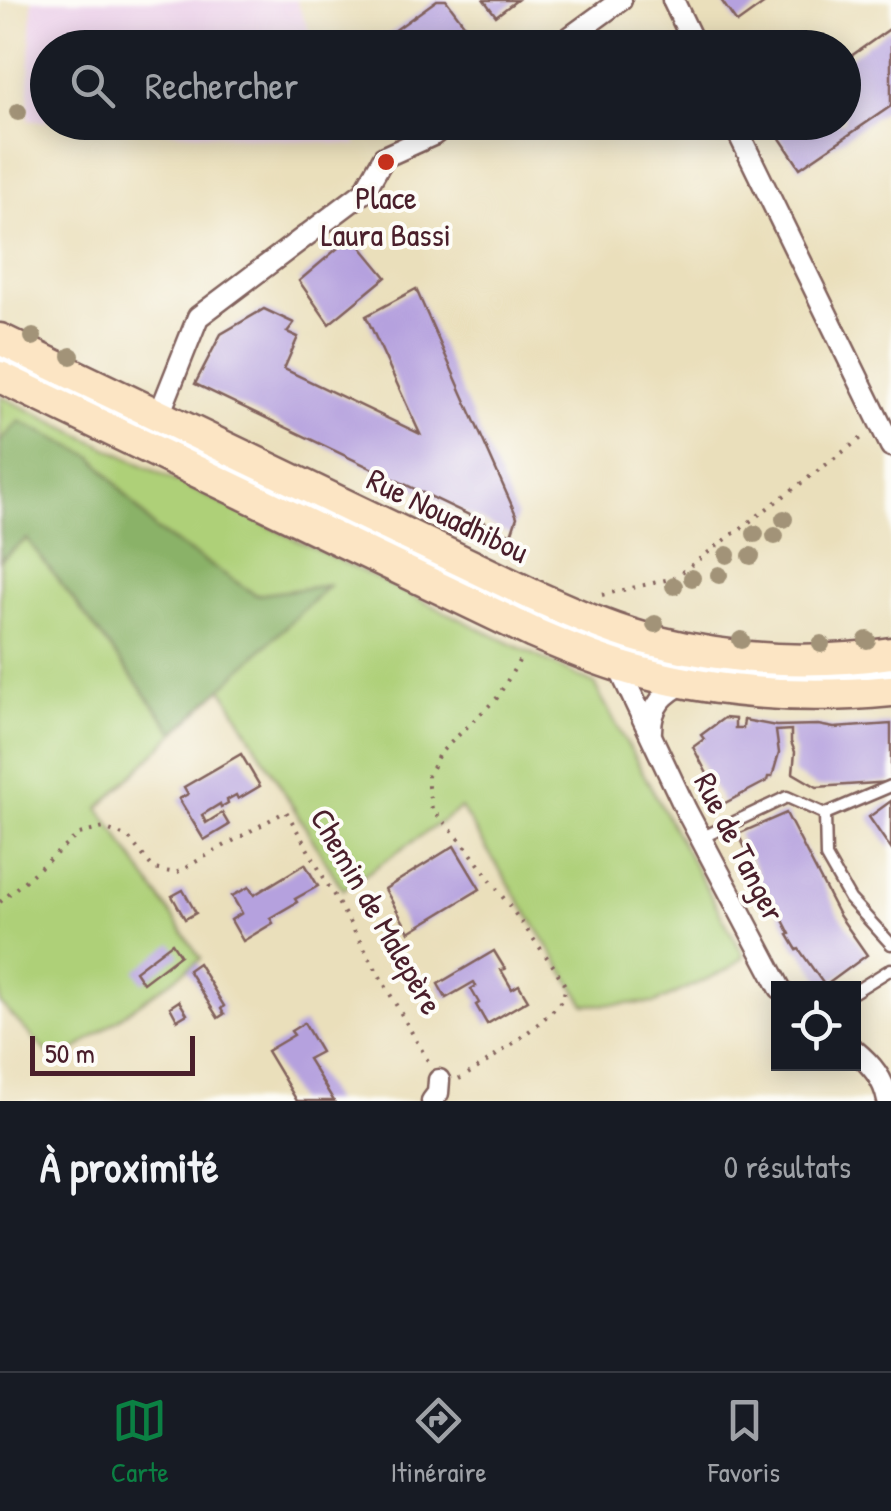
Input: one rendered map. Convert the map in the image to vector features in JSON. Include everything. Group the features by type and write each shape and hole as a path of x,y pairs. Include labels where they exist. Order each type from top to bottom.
{"street":[{"path":"579,30 621,0"},
{"path":"673,0 687,30"},
{"path":"159,416 198,317 364,192 384,157 422,140"},
{"path":"742,140 891,446"},
{"name":"Rue Nouadhibou","path":"0,339 566,610 652,641 749,658 837,659 891,652"},
{"path":"0,376 532,633 618,666 763,694 840,696 891,691"},
{"name":"Rue de Tanger","path":"618,666 700,838 776,981"},
{"path":"650,731 662,696 686,682"},
{"path":"861,1057 884,1084 888,1101"},
{"path":"432,1101 438,1093 439,1080"}],"lane":[{"name":"Rue Nouadhibou","path":"0,358 484,592 626,650 710,670 750,675 836,677 891,672"},
{"path":"700,838 787,797 825,814 891,786"},
{"path":"825,814 826,857 850,899 891,944"},
{"path":"861,988 891,969"}],"path":[{"path":"566,610 576,602 674,578 880,424"},
{"path":"439,1080 450,1084 474,1072 554,1008 563,999 566,987 464,844 432,810 428,788 428,776 438,754 497,698 512,677 532,633"},
{"name":"Chemin de Malepère","path":"0,902 79,834 104,828 128,837 154,868 176,873 286,811 439,1080"}],"shaded area":[{"path":"32,0 296,0 309,30 31,30"},
{"path":"289,140 355,140 357,145"}],"green space":[{"path":"0,396 594,684 744,956 729,969 655,1003 585,1005 461,808 343,890 221,687 328,586 256,595 155,529 93,457 0,442"},
{"path":"19,421 93,457 155,529 256,595 329,585 175,733 27,539 0,560 0,442"},
{"path":"27,539 175,733 99,808 201,959 57,1063 0,1003 0,560"}],"building":[{"path":"437,0 446,0 468,30 395,30"},
{"path":"484,0 517,0 496,16"},
{"path":"721,0 769,0 737,23"},
{"path":"891,28 891,106 861,126 861,49"},
{"path":"781,140 841,140 800,168"},
{"path":"352,236 386,277 329,324 299,281"},
{"path":"416,289 517,517 511,535 195,384 221,334 264,309 294,323 287,332 298,337 284,369 420,434 366,316"},
{"path":"724,718 735,719 735,728 743,728 744,720 776,726 834,728 891,724 891,782 817,787 793,773 791,730 776,731 779,753 772,777 723,804 693,747 704,739 701,735"},
{"path":"241,754 260,786 202,815 206,823 222,813 229,825 204,840 179,799 188,794 184,787"},
{"path":"891,801 891,849 869,817"},
{"path":"786,813 839,915 867,955 832,981 821,981 788,935 738,834"},
{"path":"454,846 480,889 409,932 385,889"},
{"path":"305,864 318,886 270,918 273,923 243,941 231,920 242,913 232,896 249,887 254,895"},
{"path":"183,890 196,913 185,919 172,896"},
{"path":"172,943 180,955 143,983 135,971"},
{"path":"494,951 512,989 519,985 528,1000 487,1024 471,989 476,986 474,982 446,998 438,984"},
{"path":"198,963 224,1006 224,1014 218,1018 188,970"},
{"path":"179,1001 187,1014 177,1020 170,1007"},
{"path":"304,1023 321,1052 308,1059 334,1101 297,1101 267,1051 294,1035 291,1031"}],"place":[{"name":"Place Laura Bassi","path":"386,162"}]}
